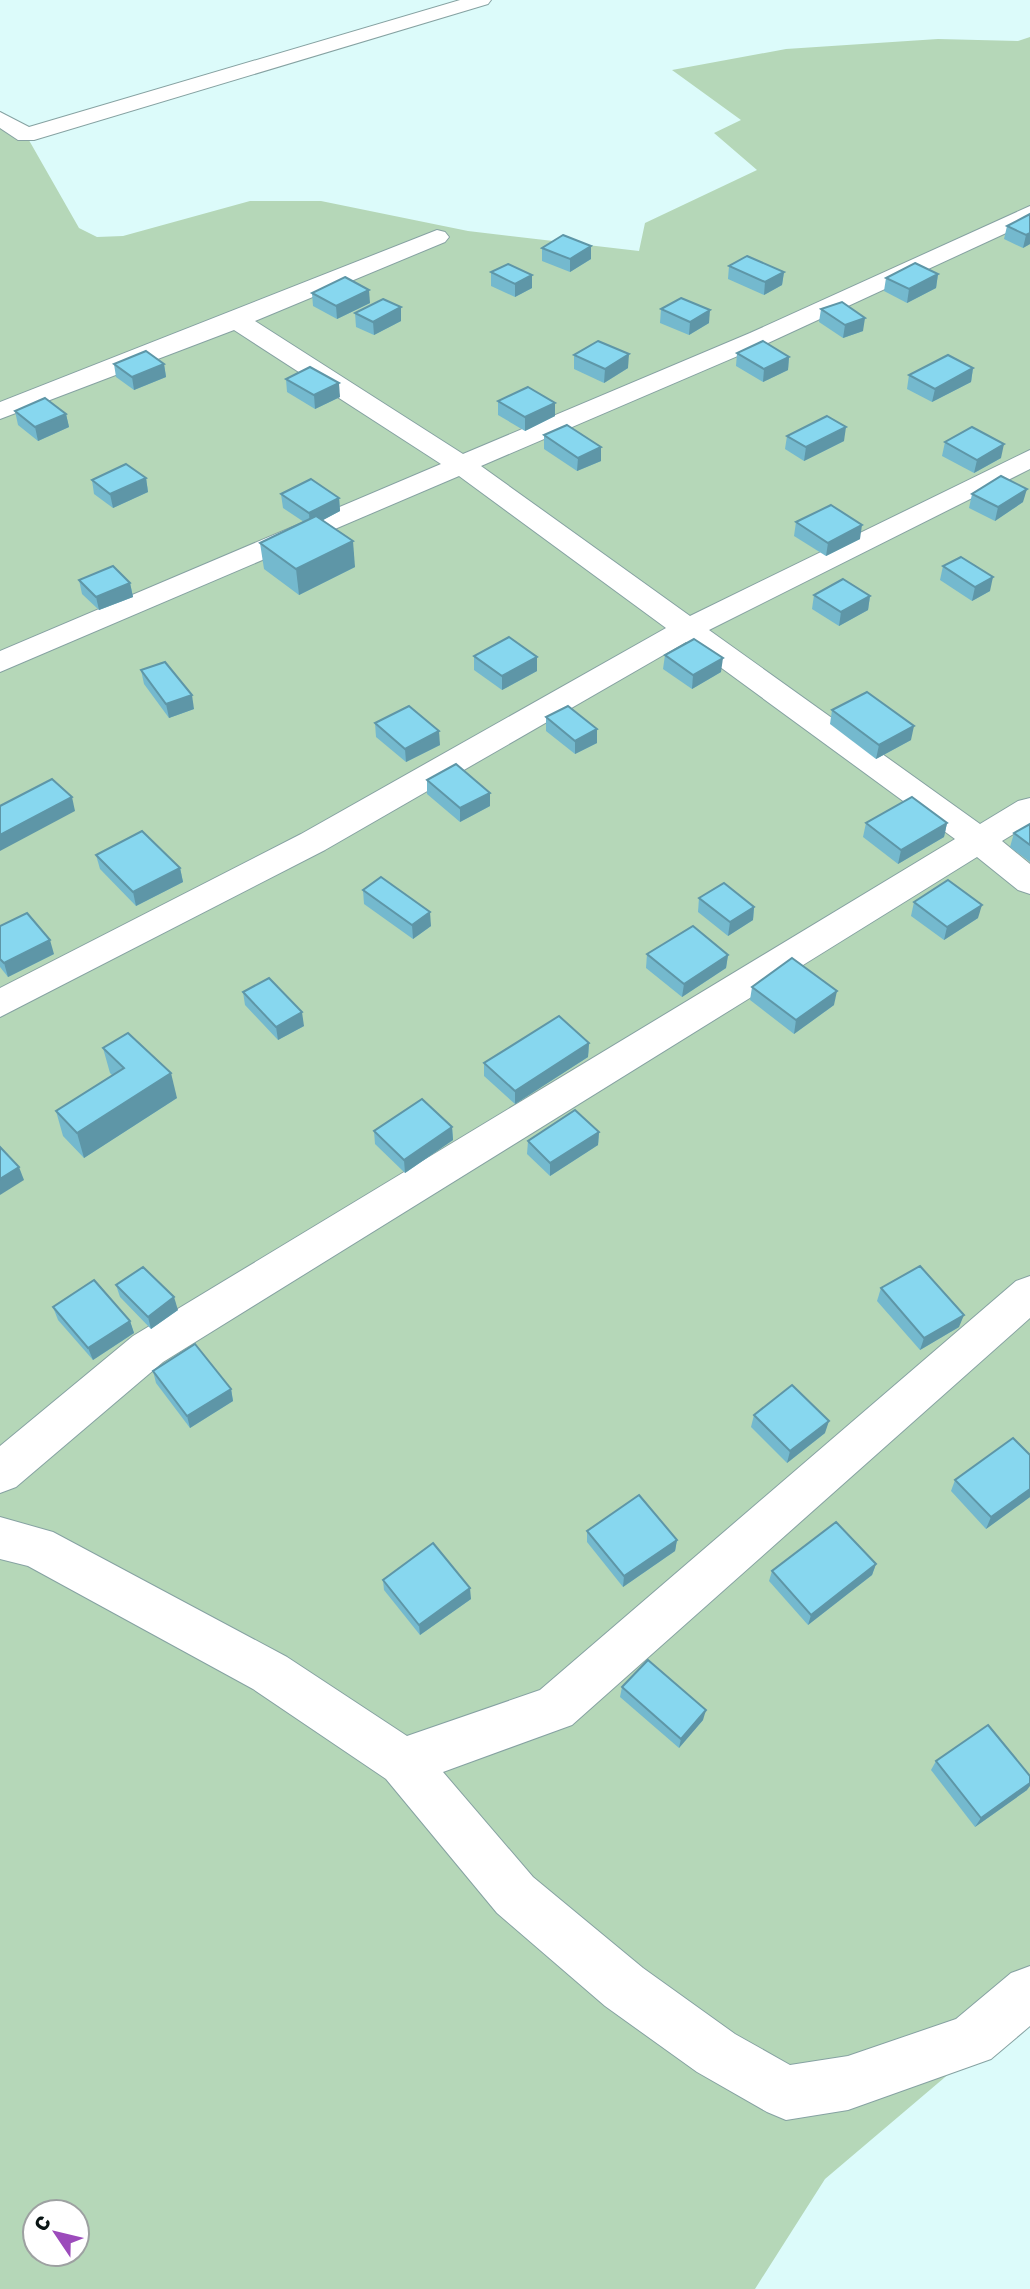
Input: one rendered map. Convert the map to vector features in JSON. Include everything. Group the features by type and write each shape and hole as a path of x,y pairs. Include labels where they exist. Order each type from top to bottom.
{"lane":[{"path":"0,118 26,135 481,0"},
{"path":"0,662 759,338 1030,213"},
{"path":"0,411 236,320 436,237"},
{"path":"236,320 463,466 980,841 1030,882"},
{"path":"0,1004 313,842 687,629 1030,458"},
{"path":"0,1473 148,1349 1030,809"},
{"path":"403,1762 555,1708 1030,1293"},
{"path":"0,1538 37,1547 270,1674 403,1762 515,1895 624,1987 716,2053 786,2092 848,2083 972,2040 1030,1992"}],"green space":[{"path":"1030,37 1030,2005 825,2179 755,2289 0,2289 0,118 26,135 79,228 97,237 123,236 250,201 321,201 468,231 639,251 645,223 757,170 714,133 741,120 672,70 786,49 938,39 1018,41"}],"building":[{"path":"1030,214 1030,233 1026,235 1007,226"},
{"path":"563,235 591,246 570,259 542,248"},
{"path":"747,256 784,272 765,282 729,266"},
{"path":"915,263 938,274 909,289 886,278"},
{"path":"508,264 532,275 515,284 491,272"},
{"path":"345,277 369,290 336,306 312,293"},
{"path":"681,298 710,310 690,322 661,309"},
{"path":"383,299 401,307 373,322 355,313"},
{"path":"842,302 865,318 845,325 821,309"},
{"path":"598,341 629,354 605,369 574,355"},
{"path":"763,341 789,357 764,369 737,353"},
{"path":"146,351 164,364 132,377 114,364"},
{"path":"948,355 973,368 935,389 909,375"},
{"path":"310,367 339,383 314,395 286,379"},
{"path":"528,387 555,403 525,417 498,401"},
{"path":"45,398 66,414 35,427 15,411"},
{"path":"827,416 846,427 806,447 787,436"},
{"path":"567,425 601,447 578,458 544,435"},
{"path":"972,427 1004,444 977,460 945,442"},
{"path":"126,464 146,478 110,494 92,480"},
{"path":"1001,476 1027,489 998,507 972,494"},
{"path":"311,479 339,498 309,513 281,494"},
{"path":"831,505 862,525 828,543 796,522"},
{"path":"316,516 353,541 296,569 260,543"},
{"path":"961,557 993,577 975,587 943,566"},
{"path":"113,566 130,583 96,597 79,580"},
{"path":"843,579 870,596 841,612 814,595"},
{"path":"509,637 537,657 502,676 474,656"},
{"path":"694,639 723,658 693,675 665,655"},
{"path":"165,662 192,695 166,704 141,670"},
{"path":"867,692 914,726 879,745 832,710"},
{"path":"409,706 439,731 405,749 375,723"},
{"path":"568,706 597,729 575,741 546,717"},
{"path":"456,764 490,793 460,808 427,780"},
{"path":"52,779 72,797 0,835 0,806"},
{"path":"912,797 947,823 901,850 866,823"},
{"path":"1030,824 1030,845 1014,833"},
{"path":"142,831 180,868 133,892 96,855"},
{"path":"381,877 430,912 412,925 363,890"},
{"path":"948,880 982,905 947,927 914,902"},
{"path":"724,883 754,907 730,922 699,898"},
{"path":"27,913 50,940 4,963 0,959 0,926"},
{"path":"693,926 728,955 684,984 647,954"},
{"path":"792,958 837,991 796,1020 752,987"},
{"path":"269,978 302,1012 276,1027 243,992"},
{"path":"559,1016 589,1043 515,1091 484,1063"},
{"path":"128,1033 171,1073 77,1133 56,1111 124,1068 103,1048"},
{"path":"422,1099 452,1127 404,1160 374,1131"},
{"path":"575,1110 599,1132 550,1163 528,1141"},
{"path":"0,1147 19,1167 0,1179"},
{"path":"920,1266 964,1315 924,1338 881,1288"},
{"path":"143,1267 174,1297 148,1317 116,1285"},
{"path":"94,1280 130,1321 88,1348 53,1307"},
{"path":"195,1344 231,1389 187,1416 153,1371"},
{"path":"792,1385 829,1421 790,1451 754,1415"},
{"path":"1013,1438 1030,1455 1030,1489 991,1517 955,1480"},
{"path":"639,1495 677,1540 624,1576 587,1531"},
{"path":"836,1522 876,1564 811,1615 772,1571"},
{"path":"433,1543 470,1588 419,1625 383,1580"},
{"path":"648,1660 706,1710 681,1739 622,1687"},
{"path":"988,1725 1030,1776 1030,1783 981,1818 936,1761"}]}
